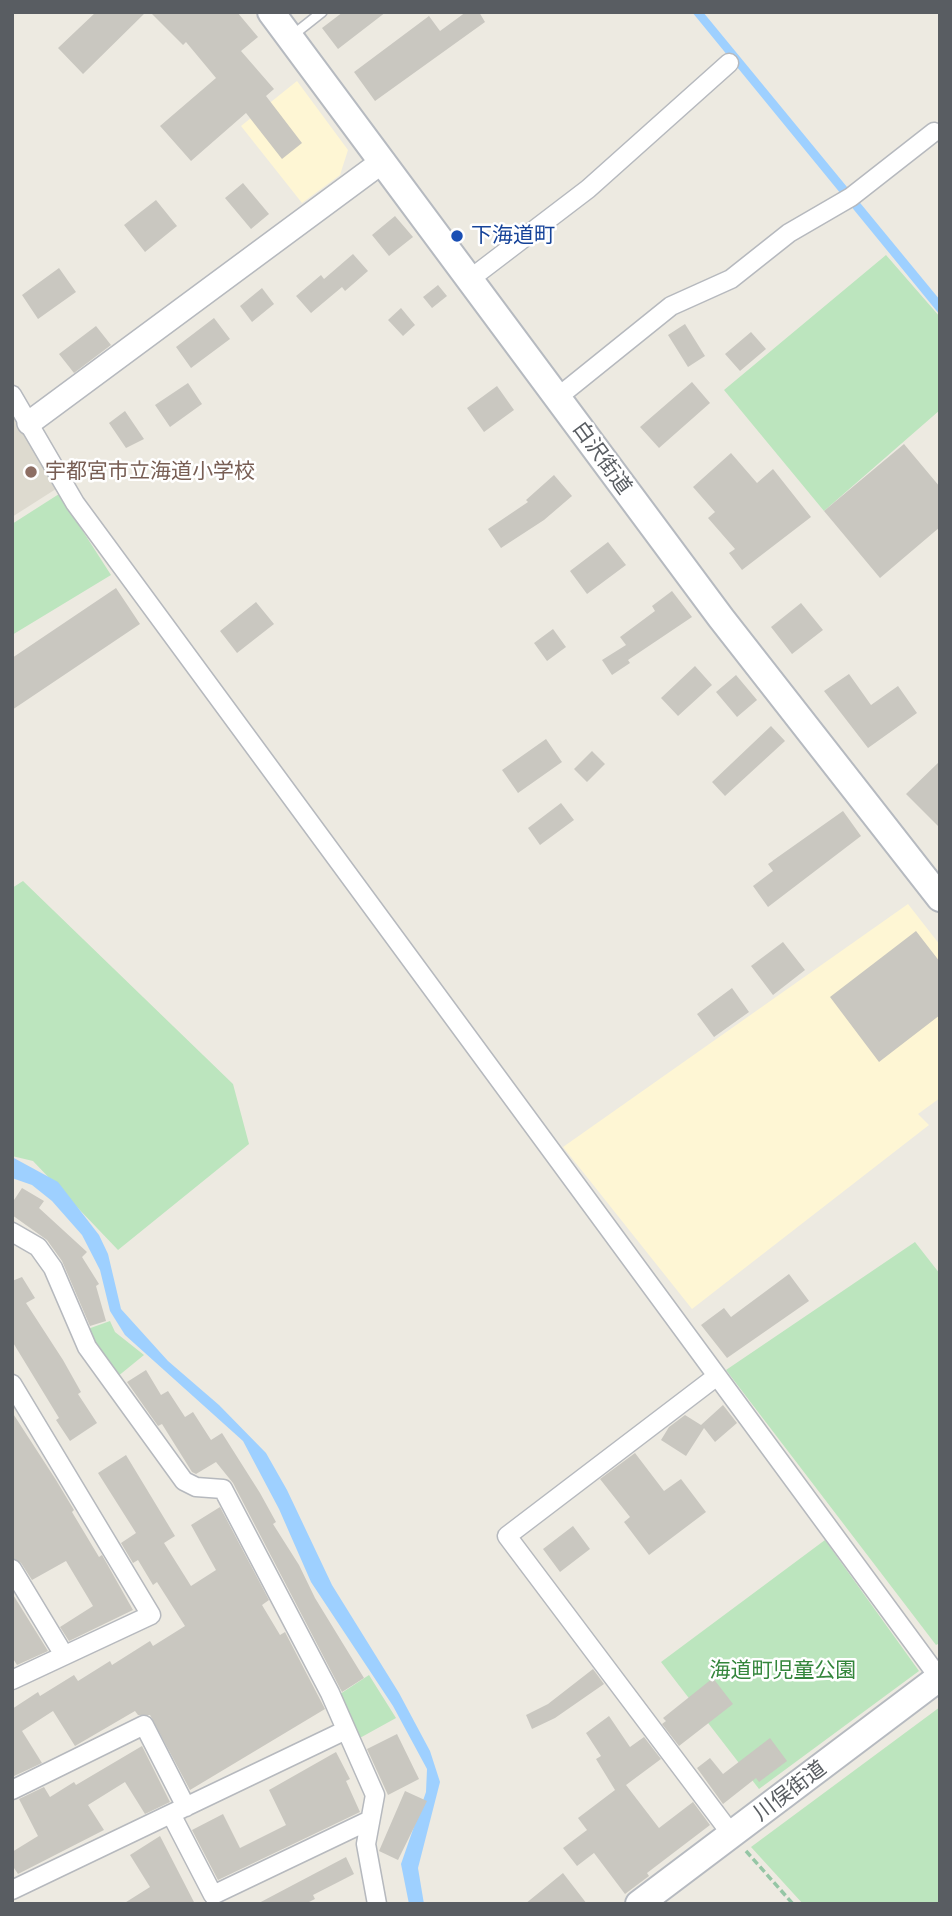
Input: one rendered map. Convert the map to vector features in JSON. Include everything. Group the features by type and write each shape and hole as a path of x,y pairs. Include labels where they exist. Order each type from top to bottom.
{"main road":[{"name":"白沢街道","path":"271,12 721,618 940,898"},
{"name":"川俣街道","path":"639,1904 939,1678"}],"street":[{"path":"470,279 588,189 729,63"},
{"path":"558,397 671,306 731,279 789,233 851,197 934,132"},
{"path":"29,422 383,161"},
{"path":"12,395 83,514 939,1678"},
{"path":"12,1232 38,1247 53,1268 87,1347 184,1481 196,1487 223,1489 330,1693 375,1795 366,1844 377,1904"},
{"path":"717,1376 507,1536 732,1835"},
{"path":"12,1680 151,1615 15,1395"},
{"path":"12,1569 64,1656"},
{"path":"12,1790 144,1725 213,1895 370,1820"},
{"path":"12,1890 346,1730"}],"lane":[{"path":"289,39 322,12"}],"path":[{"path":"732,1835 793,1904"}],"shaded area":[{"path":"297,81 348,150 340,175 302,203 241,126"},
{"name":"宇都宮市立海道小学校","path":"12,406 59,487 12,517"},
{"path":"908,904 940,945 940,1098 918,1114 929,1125 692,1309 563,1147"}],"green space":[{"path":"886,255 940,317 940,410 824,511 724,390"},
{"path":"59,494 111,575 12,635 12,524"},
{"path":"23,881 233,1084 249,1144 118,1250 33,1161 12,1156 12,888"},
{"path":"915,1242 940,1274 940,1643 936,1645 726,1370"},
{"path":"110,1321 115,1332 144,1355 117,1377 85,1330"},
{"name":"海道町児童公園","path":"825,1540 919,1671 759,1789 661,1662"},
{"path":"369,1675 396,1718 358,1739 337,1696"},
{"path":"940,1707 940,1904 803,1904 751,1847"}],"water":[{"path":"692,12 703,12 940,300 940,315"},
{"path":"12,1157 58,1182 99,1235 108,1254 121,1309 168,1361 219,1405 266,1453 287,1490 332,1585 399,1693 430,1751 440,1782 418,1868 424,1904 409,1904 401,1864 426,1792 427,1769 393,1706 311,1582 279,1509 243,1441 125,1335 110,1311 100,1270 82,1235 52,1201 32,1185 12,1178"}],"building":[{"path":"96,12 146,12 83,74 58,48"},
{"path":"150,12 237,12 258,37 241,51 274,89 266,96 302,143 282,159 246,113 191,161 160,126 216,78 186,42 183,45"},
{"path":"343,12 386,12 338,49 322,28"},
{"path":"466,12 479,12 485,22 375,101 354,72 429,16 440,31"},
{"path":"243,183 269,214 251,229 225,198"},
{"path":"156,200 177,226 145,252 124,225"},
{"path":"395,216 413,237 389,256 372,235"},
{"path":"353,254 368,271 345,291 342,287 311,313 296,296 321,275 324,279"},
{"path":"59,268 76,292 38,319 22,295"},
{"path":"438,285 447,296 432,308 423,297"},
{"path":"262,288 274,304 252,322 240,306"},
{"path":"401,308 415,325 403,336 388,320"},
{"path":"214,318 230,339 191,368 176,347"},
{"path":"685,324 705,356 688,367 668,335"},
{"path":"96,326 111,345 74,373 59,354"},
{"path":"751,332 766,349 740,371 725,354"},
{"path":"692,382 710,403 659,448 640,427"},
{"path":"188,383 202,404 170,427 155,405"},
{"path":"497,386 514,410 484,432 467,408"},
{"path":"125,411 144,439 126,448 109,423"},
{"path":"904,444 940,487 940,527 880,578 824,511"},
{"path":"731,453 757,483 773,469 811,517 742,570 729,553 735,549 708,518 715,512 693,487"},
{"path":"554,475 572,496 544,520 501,548 488,529 528,502 526,500"},
{"path":"608,542 626,565 587,594 570,571"},
{"path":"116,588 140,624 12,710 12,658"},
{"path":"672,591 692,617 628,660 630,663 612,675 602,660 626,645 620,637 655,611 652,606"},
{"path":"256,602 274,624 237,653 220,631"},
{"path":"801,603 823,630 792,654 771,627"},
{"path":"553,629 566,647 547,661 534,643"},
{"path":"695,666 712,685 678,716 661,698"},
{"path":"849,674 871,705 898,686 917,713 868,748 824,691"},
{"path":"736,675 757,700 737,717 716,692"},
{"path":"771,726 785,741 725,796 712,782"},
{"path":"546,739 562,762 518,793 502,770"},
{"path":"592,751 605,764 587,782 574,769"},
{"path":"940,761 940,828 906,794"},
{"path":"561,803 574,820 540,845 528,828"},
{"path":"843,811 861,836 768,907 753,886 773,871 768,864"},
{"path":"916,931 940,962 940,1015 879,1062 830,997"},
{"path":"783,942 805,970 773,995 751,966"},
{"path":"732,988 749,1012 714,1037 697,1014"},
{"path":"22,1188 44,1201 39,1208 87,1252 82,1257 99,1284 96,1286 106,1321 90,1326 62,1261 47,1240 12,1215 12,1203"},
{"path":"789,1274 809,1301 727,1358 701,1325 724,1308 731,1317"},
{"path":"22,1277 35,1298 26,1303 63,1360 81,1392 78,1394 97,1423 70,1441 12,1341 12,1281"},
{"path":"146,1370 161,1395 168,1391 185,1417 193,1412 211,1440 222,1433 260,1493 276,1522 273,1524 364,1678 342,1692 233,1483 216,1462 196,1474 192,1472 162,1424 158,1426 127,1382"},
{"path":"723,1405 737,1423 715,1442 704,1428 686,1456 661,1440 669,1427 685,1415 701,1425"},
{"path":"12,1412 74,1510 72,1512 99,1557 102,1555 133,1610 69,1641 60,1627 93,1606 66,1561 32,1580 21,1563 12,1558"},
{"path":"635,1453 664,1491 681,1479 706,1512 649,1555 624,1522 630,1517 600,1479"},
{"path":"126,1455 175,1536 164,1543 191,1586 216,1570 191,1525 220,1507 269,1600 262,1605 280,1635 285,1632 325,1709 190,1790 150,1715 138,1715 135,1711 75,1746 53,1711 22,1731 42,1763 12,1777 12,1709 38,1692 40,1696 74,1675 78,1681 110,1661 112,1665 150,1641 153,1646 185,1626 157,1582 153,1585 138,1560 133,1563 121,1543 136,1533 98,1473"},
{"path":"573,1526 590,1549 560,1572 543,1549"},
{"path":"12,1593 48,1651 17,1665 12,1657"},
{"path":"593,1669 604,1684 555,1718 532,1729 526,1715 548,1704"},
{"path":"713,1678 733,1704 679,1746 662,1724 666,1721 663,1718"},
{"path":"609,1716 630,1747 644,1737 661,1759 626,1785 659,1828 693,1802 710,1825 647,1873 649,1876 625,1894 594,1853 577,1866 563,1848 587,1830 578,1818 615,1790 596,1759 601,1756 586,1733"},
{"path":"397,1734 419,1779 388,1795 367,1749"},
{"path":"770,1738 787,1761 759,1782 756,1778 723,1804 697,1768 710,1758 723,1774"},
{"path":"142,1746 170,1802 145,1814 125,1782 88,1805 104,1830 18,1874 12,1865 12,1852 38,1836 19,1799 44,1787 50,1797 74,1782 76,1785"},
{"path":"336,1752 350,1779 346,1781 360,1812 218,1880 192,1830 223,1814 240,1848 286,1825 269,1790"},
{"path":"405,1791 427,1801 398,1860 379,1851"},
{"path":"160,1836 195,1904 123,1904 150,1887 130,1855"},
{"path":"346,1857 354,1874 313,1895 315,1899 305,1904 257,1904"},
{"path":"563,1873 587,1904 525,1904"}],"place":[{"name":"下海道町","path":"457,236"},
{"name":"宇都宮市立海道小学校","path":"31,472"}]}
